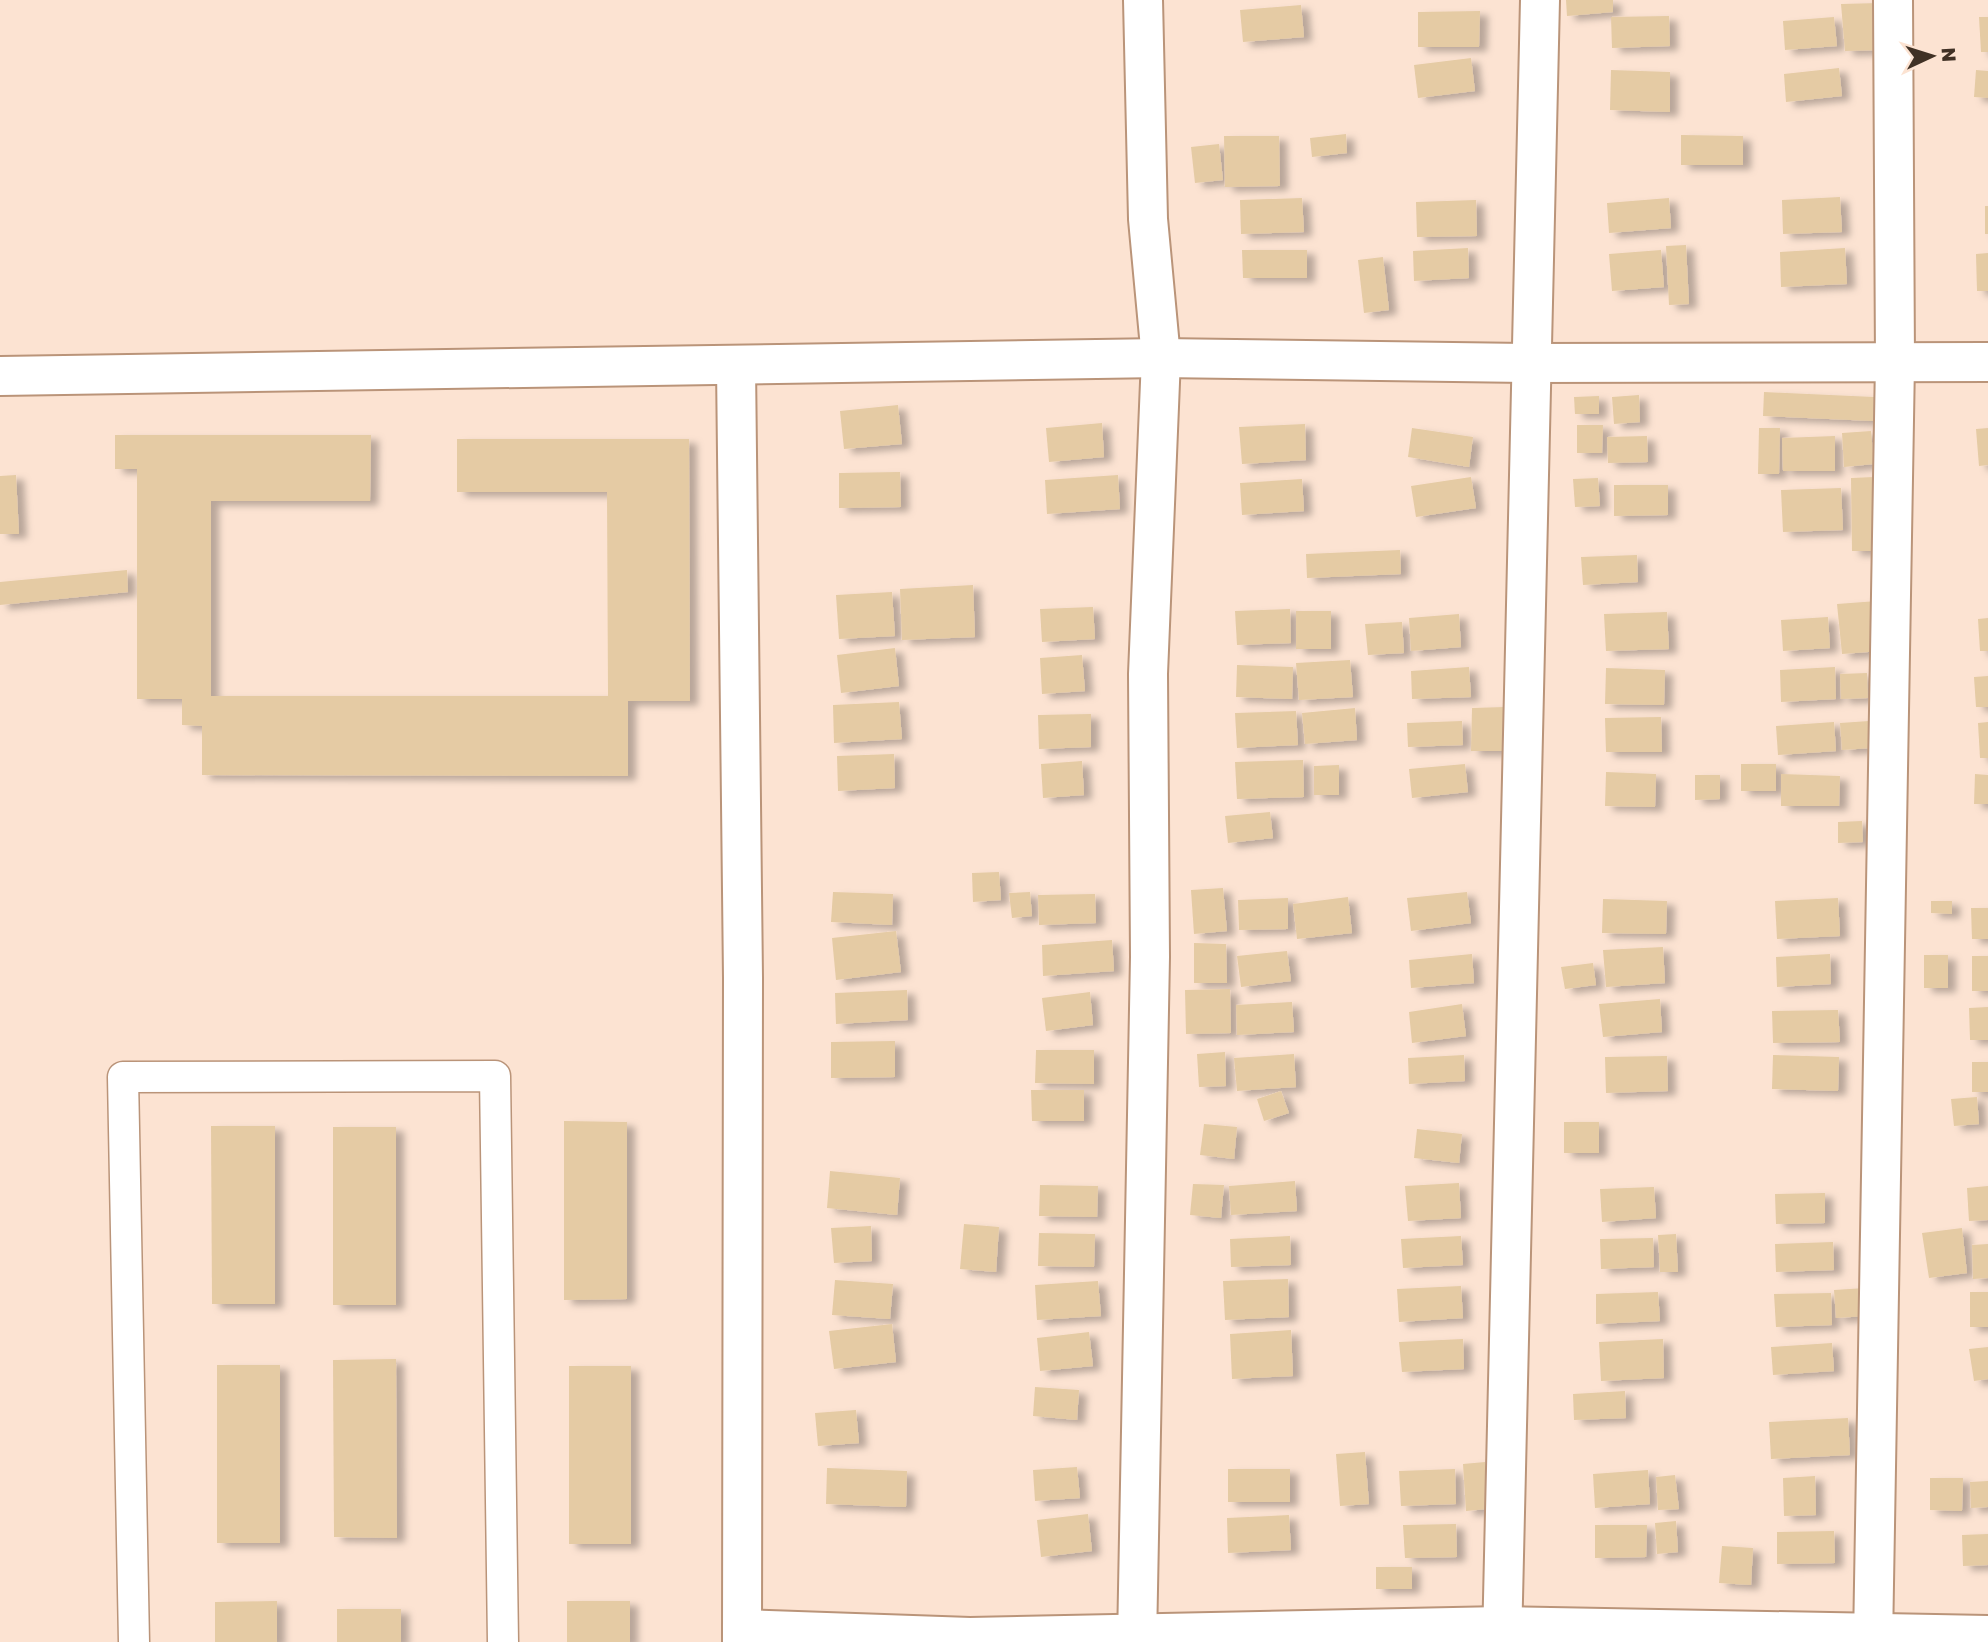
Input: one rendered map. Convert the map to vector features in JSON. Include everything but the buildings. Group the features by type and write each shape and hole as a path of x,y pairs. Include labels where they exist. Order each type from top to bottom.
{"street":[{"path":"1137,1638 1150,957 1148,674 1161,358 1148,219 1143,0"},
{"path":"1502,1634 1540,0"},
{"path":"1873,1637 1895,362 1893,0"},
{"path":"0,376 1161,358 1530,363 1988,362"},
{"path":"736,366 743,978 742,1635 1137,1638 1502,1634 1873,1637 1988,1635"}],"lane":[{"path":"134,1642 123,1077 495,1076 503,1642"}]}
